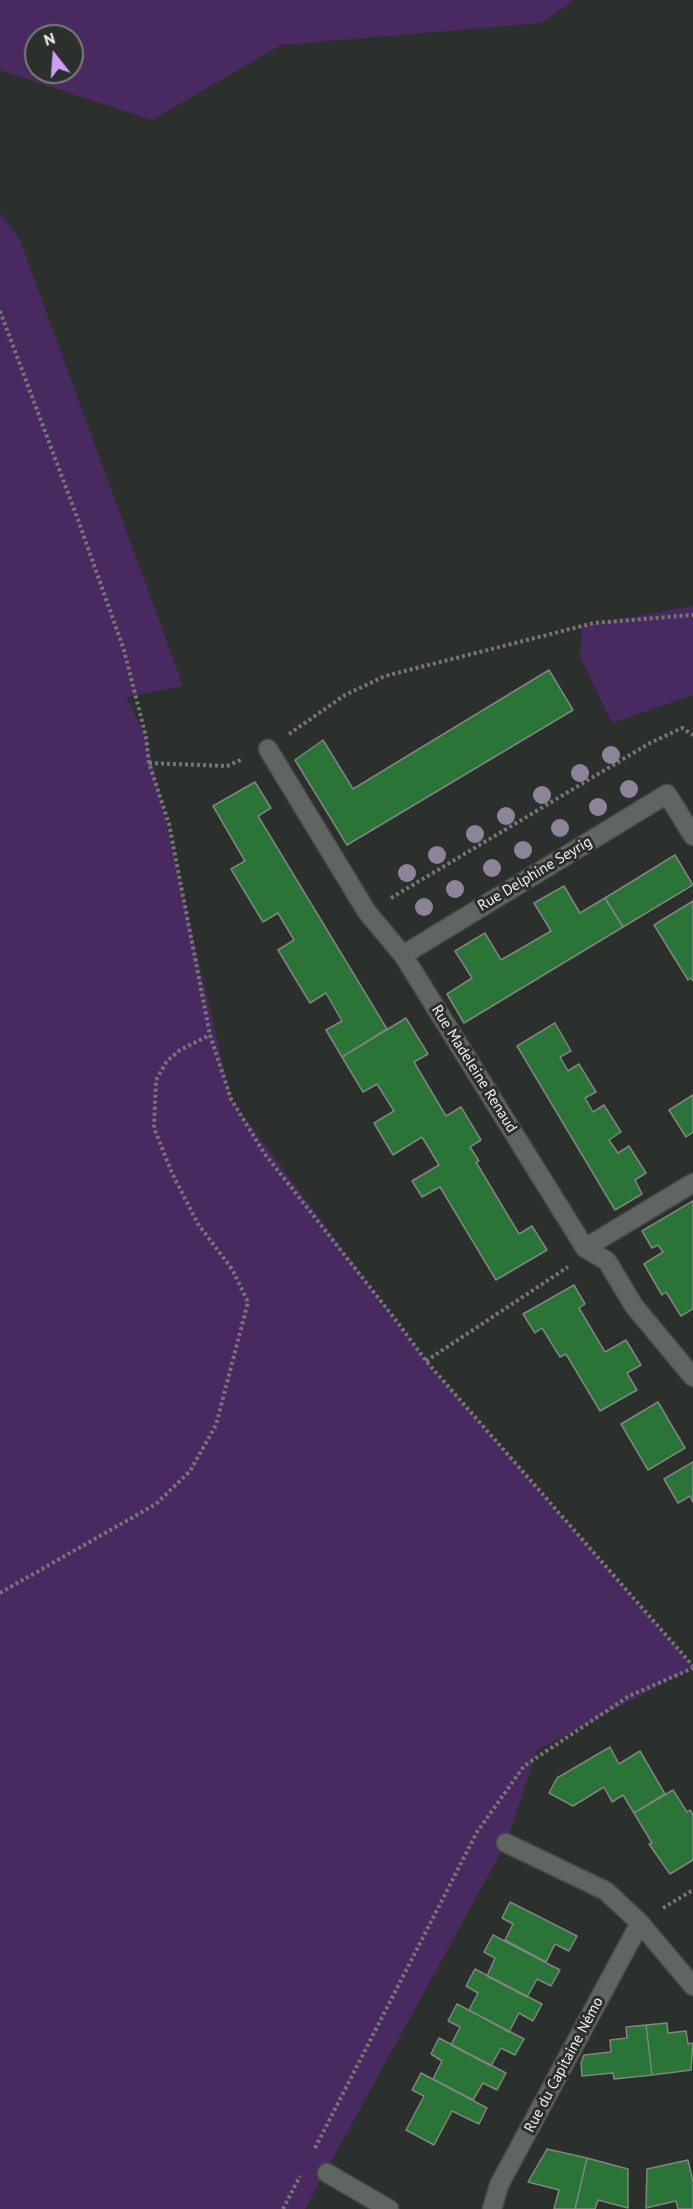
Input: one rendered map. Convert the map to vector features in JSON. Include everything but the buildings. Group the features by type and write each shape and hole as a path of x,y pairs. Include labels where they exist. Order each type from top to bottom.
{"street":[{"name":"Rue Madeleine Renaud","path":"268,749 367,912 403,955 585,1248 607,1261 634,1306 693,1377"},
{"name":"Rue Delphine Seyrig","path":"403,955 667,794 693,836"},
{"path":"585,1248 693,1183"},
{"path":"506,1843 606,1891 640,1923 693,1986"},
{"name":"Rue du Capitaine Némo","path":"492,2209 499,2185 640,1923"},
{"path":"327,2173 389,2209"}],"path":[{"path":"0,311 78,517 124,650 146,737 149,763 169,824 210,1035 231,1099 264,1153 426,1361 693,1667 629,1696 524,1766 477,1832 312,2154"},
{"path":"149,763 226,766 268,749 345,695 385,676 594,623 693,615"},
{"path":"367,912 650,743 682,728 693,735"},
{"path":"0,1593 156,1504 190,1471 216,1425 248,1302 232,1269 198,1224 172,1173 154,1128 156,1080 167,1061 180,1050 210,1035"},
{"path":"426,1361 569,1266 585,1248"},
{"path":"640,1923 693,1890"},
{"path":"283,2209 302,2173"}],"shaded area":[{"path":"0,0 574,0 542,23 281,45 152,120 43,84 84,84 84,24 24,24 24,78 0,70"},
{"path":"0,213 20,240 183,686 126,697 146,737 231,1099 426,1361 693,1666 537,1750 506,1843 305,2209 0,2209"},
{"path":"693,606 693,695 612,723 580,657 582,626"}]}
